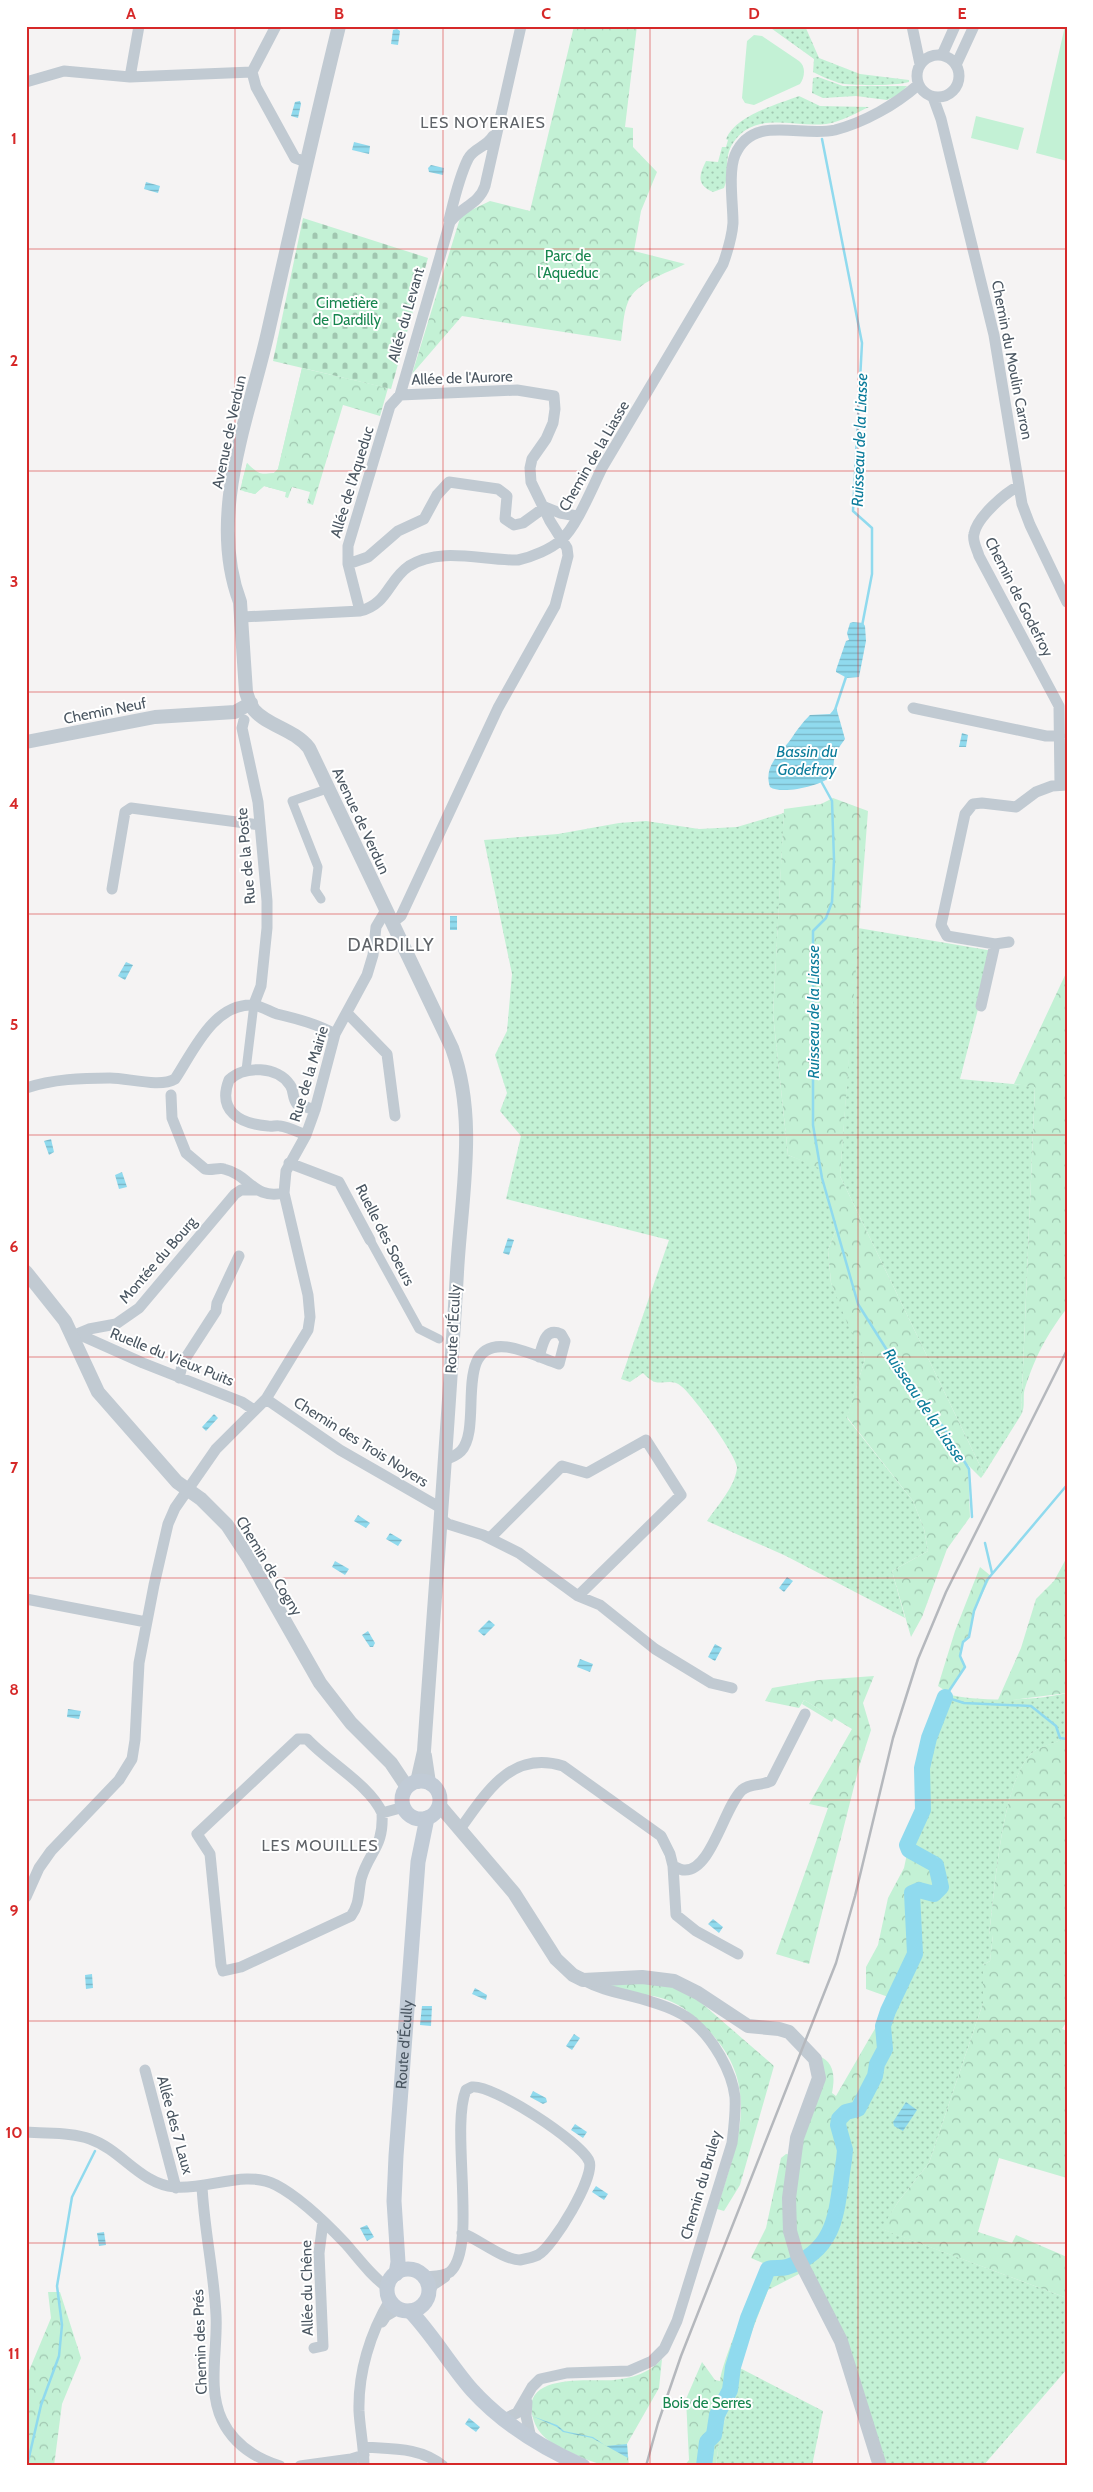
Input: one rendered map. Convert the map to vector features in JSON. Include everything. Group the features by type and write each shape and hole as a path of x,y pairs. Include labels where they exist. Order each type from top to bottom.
{"main road":[{"path":"418,1784 440,1794 423,1813 403,1794 418,1784"},
{"name":"Route d'Écully","path":"395,2293 398,2262 394,2201 396,2156 423,1813"},
{"name":"Route d'Écully","path":"397,2228 407,2256 420,2274 428,2296"},
{"path":"395,2293 406,2270 420,2274"},
{"path":"395,2293 420,2308 428,2296"},
{"path":"395,2293 432,2336 472,2390 504,2418 542,2446 582,2466"},
{"path":"428,2296 426,2306 432,2336"}],"street":[{"path":"130,77 139,26"},
{"path":"276,26 252,72 256,86 295,158 306,162"},
{"name":"Avenue de Verdun","path":"339,26 234,472 228,533 242,617 246,692 250,711 302,740 309,748 389,916"},
{"name":"Allée du Levant","path":"443,243 450,222 463,208 481,197 521,26"},
{"path":"920,64 937,55 955,26"},
{"path":"956,65 974,26"},
{"path":"913,30 922,46 956,65 959,71 958,84 950,93 935,96 918,85 916,74 920,64 913,30"},
{"path":"26,82 64,71 130,77 252,72"},
{"name":"Chemin de la Liasse","path":"893,104 918,85"},
{"name":"Chemin de la Liasse","path":"562,540 606,461 723,264 732,230 734,159 741,144 751,135 766,130 823,132 836,129 893,104 935,96"},
{"name":"Chemin du Moulin Carron","path":"935,96 994,335 1022,504 1030,526 1067,602"},
{"name":"Allée du Levant","path":"400,395 455,198 468,159 491,141 498,128"},
{"path":"480,149 491,158"},
{"path":"455,198 463,208"},
{"name":"Allée de l'Aurore","path":"400,395 516,390 554,396 556,409 553,423 546,439 532,459 530,468 531,482 545,507 550,521 562,540"},
{"name":"Allée de l'Aqueduc","path":"360,611 346,552 390,407 400,395"},
{"path":"348,564 368,557 398,531 424,519 437,495 448,482 498,489 503,492 507,499 505,519 514,525 523,523 545,507 560,513 577,516"},
{"name":"Chemin de Godefroy","path":"1009,942 995,944 947,936 941,925 965,814 973,804 982,803 1016,807 1025,803 1036,792 1063,785 1059,711 1056,701 1005,608 974,542 973,535 978,522 1008,492 1019,486"},
{"path":"242,617 370,609 381,600 401,572 428,557 450,556 518,560 562,540 568,556 556,606 506,692 401,916 389,916"},
{"path":"913,708 1046,736 1060,736"},
{"name":"Chemin Neuf","path":"26,742 156,717 250,711"},
{"name":"Rue de la Poste","path":"250,711 242,728 256,793 267,901 267,928 261,986 254,1004"},
{"path":"322,900 314,890 318,867 292,801 324,790"},
{"path":"112,889 126,812 131,808 260,825"},
{"name":"Rue de la Mairie","path":"284,1192 289,1163 306,1135 316,1110 335,1034 371,966 376,927 389,916"},
{"name":"Route d'Écully","path":"389,916 452,1048 469,1104 424,1750 418,1784"},
{"path":"982,1006 995,944"},
{"path":"26,1088 48,1081 111,1078 142,1082 171,1082 175,1079 212,1024 224,1014 254,1004 268,1011 317,1024 335,1034"},
{"path":"246,1070 254,1004"},
{"path":"347,1013 387,1054 395,1116"},
{"path":"306,1135 280,1126 268,1126 239,1120 232,1114 226,1100 226,1087 229,1080 246,1070 263,1070 280,1077 291,1085 296,1104 316,1110"},
{"path":"26,1897 30,1879 51,1851 119,1780 132,1759 135,1740 139,1663 146,1622 168,1524 175,1508 216,1449 266,1399 304,1338 310,1317 308,1295 284,1192 269,1194 256,1190 254,1185 224,1168 205,1169 186,1153 172,1118 171,1095"},
{"name":"Ruelle des Soeurs","path":"289,1163 339,1182 419,1329 439,1339"},
{"name":"Montée du Bourg","path":"75,1335 89,1329 116,1324 139,1308 235,1194 241,1190 256,1190"},
{"path":"179,1378 183,1362 216,1310 217,1302 239,1256"},
{"name":"Chemin de Cogny","path":"26,1272 75,1335 98,1392 158,1462 187,1491 201,1500 227,1526 250,1560 320,1683 350,1722 391,1764 418,1784"},
{"name":"Ruelle du Vieux Puits","path":"75,1335 242,1402 254,1410"},
{"path":"444,1460 461,1451 467,1443 470,1428 473,1378 476,1363 481,1354 486,1350 506,1347 539,1357"},
{"name":"Chemin des Trois Noyers","path":"266,1399 340,1450 441,1513 448,1524 490,1538 519,1553 578,1596 600,1605 655,1648 711,1683 732,1688"},
{"path":"490,1538 562,1466 587,1473 646,1440 681,1495 578,1596"},
{"path":"26,1599 146,1622"},
{"path":"672,1866 684,1870 694,1868 704,1860 738,1794 752,1784 771,1781 805,1714"},
{"path":"298,1739 307,1739 368,1792 378,1802 382,1813 380,1842 362,1878 359,1899 350,1916 220,1976 221,1965 210,1854 197,1834 298,1739"},
{"path":"459,1828 494,1785 507,1774 527,1764 547,1761 563,1766 661,1836 670,1854 676,1915 696,1931 738,1954"},
{"path":"382,1813 423,1813"},
{"name":"Chemin du Bruley","path":"423,1813 459,1828 519,1900 556,1959 573,1975 601,1989 651,2001 674,2010 693,2022 713,2045 728,2072 734,2096 735,2115 732,2143 677,2321 664,2350 652,2362 629,2371 551,2375 540,2379 532,2387 517,2413 504,2418"},
{"path":"583,1980 642,1977 674,1981 703,1996 748,2026 779,2029 789,2032 812,2055 817,2065 819,2078 798,2132 789,2198 790,2231 800,2261 841,2340 880,2466"},
{"name":"Allée des 7 Laux","path":"145,2070 176,2188"},
{"path":"428,2296 433,2285 452,2270 462,2248 461,2117 466,2090 472,2087 492,2092 534,2115 564,2136 589,2160 590,2170 559,2231 538,2255 519,2260 462,2233"},
{"path":"26,2132 91,2139 111,2150 146,2178 160,2185 176,2188 244,2179 268,2182 291,2195 323,2222 363,2264 395,2293 386,2316 370,2341 360,2390 363,2456"},
{"name":"Chemin des Prés","path":"202,2186 216,2314 215,2382 219,2414 226,2428 244,2448 260,2459 280,2466"},
{"name":"Allée du Chêne","path":"314,2348 323,2346 319,2253 323,2222"},
{"path":"420,2274 443,2275 452,2270"},
{"path":"528,2395 526,2416 531,2438"},
{"path":"300,2466 411,2451 428,2455 443,2466"}],"green space":[{"name":"Parc de l'Aqueduc","path":"574,26 637,26 625,127 633,128 633,147 657,172 641,211 634,251 685,264 653,279 632,295 625,311 621,341 462,316 412,374 461,215 490,201 530,211"},
{"path":"768,26 805,26 819,58 860,74 909,80 909,82 863,85 839,83 813,72 814,59"},
{"path":"1065,26 1067,26 1067,161 1036,153"},
{"path":"754,35 762,36 799,61 803,66 804,72 800,84 754,105 745,103 742,98 747,41"},
{"path":"818,77 843,86 907,86 900,94 887,100 856,96 823,98 812,93 813,78"},
{"path":"799,96 820,106 869,107 832,123 814,125 775,123 752,127 742,133 730,149 724,188 713,192 701,183 700,179 706,161 718,162 722,147 726,147 728,140 726,139 738,123 768,107"},
{"path":"976,116 1024,128 1018,150 971,138"},
{"name":"Cimetière de Dardilly","path":"303,218 428,258 391,389 273,361"},
{"path":"302,368 388,388 380,416 343,405 313,505 307,503 310,492 292,487 288,498 285,497 286,492 264,486 255,494 240,490 247,463 262,474 274,473 278,469"},
{"path":"302,368 307,369 282,471 274,477 262,477 262,474 274,473 278,469"},
{"path":"247,463 256,473 250,475 248,482 242,482"},
{"path":"264,483 291,487 289,493 264,486 255,494 243,491"},
{"path":"833,798 868,811 840,1176 984,1474 981,1478 968,1465 970,1517 947,1549 922,1617 911,1637 892,1571 928,1551 924,1529 913,1501 847,1417 865,1359 848,1325 831,1283 828,1250 836,1230 819,1168 788,1155 773,1014 784,809 821,804"},
{"path":"784,813 773,1014 788,1155 819,1167 836,1230 828,1250 831,1283 865,1359 847,1418 913,1501 924,1529 928,1551 892,1571 905,1618 786,1556 707,1521 729,1489 736,1475 737,1468 735,1462 723,1439 687,1391 678,1384 655,1382 643,1373 630,1382 621,1379 669,1240 506,1199 521,1136 500,1111 507,1093 495,1055 507,1031 512,974 484,840 558,834 619,823 646,821 699,829 737,827"},
{"path":"858,928 993,951 960,1079 1035,1086 1021,1415 984,1474 840,1176"},
{"path":"1067,971 1067,1308 1047,1337 1033,1366 1025,1388 1021,1415 1035,1087 1014,1084"},
{"path":"1067,1557 1067,1693 997,1702 1021,1648 1036,1599 1054,1581"},
{"path":"980,1567 991,1576 974,1611 969,1637 963,1642 960,1656 965,1667 947,1692 938,1686 955,1631"},
{"path":"874,1676 863,1703 871,1730 859,1767 809,1964 776,1954 828,1808 809,1804 852,1729 804,1700 799,1708 765,1701 772,1688 819,1680"},
{"path":"1067,1693 1067,1739 1062,1739 1034,1751 1021,1769 1013,1789 1006,1813 997,1866 989,1935 993,1935 990,1961 983,1965 983,2003 929,2163 898,2202 882,2229 1067,2298 1067,2369 983,2466 880,2466 806,2259 827,2239 834,2219 845,2150 838,2125 839,2119 846,2112 858,2109 875,2076 877,2064 884,2054 883,2026 915,1954 912,1893 919,1890 926,1893 930,1860 909,1850 907,1845 923,1810 922,1768 929,1738 946,1694 959,1697 1007,1700 1039,1698"},
{"path":"804,1700 834,1718 832,1722 802,1704"},
{"path":"1062,1739 1067,1739 1067,2021 1062,2029 1067,2031 1067,2178 999,2158 978,2232 1012,2243 1016,2235 1067,2257 1067,2298 881,2229 898,2202 929,2163 983,2003 983,1965 990,1961 993,1935 989,1935 997,1866 1006,1813 1013,1789 1021,1769 1031,1754"},
{"path":"922,1756 921,1796 917,1817 915,1774"},
{"path":"908,1849 936,1865 941,1887 934,1894 919,1890 912,1893 915,1954 894,1999 866,1989 866,1967 878,1945 888,1898 904,1868"},
{"path":"602,1983 664,1983 698,2000 774,2066 740,2185 724,2211 717,2209 732,2161 741,2116 740,2094 735,2072 725,2051 704,2026 677,2004 661,1998 627,1992"},
{"name":"Bois de Serres","path":"890,2007 883,2026 884,2054 877,2064 875,2076 858,2109 842,2117 839,2122 844,2160 834,2219 827,2239 817,2251 808,2256 799,2274 768,2290 738,2367 736,2391 720,2435 716,2466 684,2466 689,2460 686,2399 702,2362 715,2380 720,2381 726,2357 740,2320 757,2285 770,2266 751,2258 766,2228 781,2158 786,2154 794,2155 818,2056 824,2058 831,2066 833,2076 832,2093 836,2096 880,2020"},
{"path":"48,2292 60,2292 81,2358 62,2404 54,2466 26,2466 26,2378 51,2318"},
{"path":"662,2359 659,2388 627,2444 629,2466 591,2461 561,2448 538,2430 533,2418 532,2403 537,2393 546,2386 560,2382 628,2378 646,2371"},
{"path":"738,2367 823,2411 812,2466 716,2466 720,2435 736,2391"}],"water":[{"path":"397,29 400,31 398,45 391,44 393,30"},
{"path":"300,101 298,118 291,116 295,102"},
{"path":"354,142 370,146 369,154 352,150"},
{"path":"431,165 444,168 443,175 429,172 428,168"},
{"path":"146,182 160,186 158,193 144,189"},
{"path":"850,623 863,623 866,641 859,677 847,678 836,672 836,670 846,641 849,640 847,633"},
{"name":"Bassin du Godefroy","path":"836,707 845,739 835,753 832,776 819,783 792,790 770,787 769,773 774,761 802,724 810,715 830,714"},
{"path":"962,733 968,735 966,747 959,747"},
{"path":"450,916 457,916 457,930 450,930"},
{"path":"126,962 133,965 125,980 118,976"},
{"path":"51,1139 54,1152 49,1155 44,1141"},
{"path":"122,1172 127,1187 119,1189 115,1175"},
{"path":"508,1238 514,1240 509,1255 503,1253"},
{"path":"214,1414 218,1418 206,1431 202,1427"},
{"path":"358,1515 370,1523 366,1528 354,1521"},
{"path":"390,1533 402,1540 398,1546 386,1539"},
{"path":"335,1561 349,1569 345,1575 332,1567"},
{"path":"787,1577 793,1581 784,1592 779,1588"},
{"path":"489,1620 495,1625 484,1636 478,1631"},
{"path":"368,1631 375,1643 373,1647 370,1647 362,1635"},
{"path":"715,1644 722,1648 715,1661 708,1657"},
{"path":"580,1659 593,1664 590,1672 577,1667"},
{"path":"68,1709 81,1711 79,1719 67,1717"},
{"path":"713,1919 723,1927 719,1933 708,1924"},
{"path":"92,1974 93,1988 86,1989 85,1975"},
{"path":"475,1988 487,1995 486,2000 472,1994"},
{"path":"422,2006 432,2006 431,2026 420,2025"},
{"path":"574,2034 580,2038 572,2050 566,2046"},
{"path":"533,2091 546,2098 547,2102 543,2104 530,2097"},
{"path":"906,2102 917,2110 903,2131 894,2126 893,2122"},
{"path":"575,2124 587,2132 583,2138 571,2130"},
{"path":"596,2186 608,2194 604,2200 592,2192"},
{"path":"367,2225 374,2237 367,2241 360,2228"},
{"path":"104,2232 106,2245 99,2246 97,2233"},
{"path":"826,2234 834,2234 835,2237 827,2248 821,2240"},
{"path":"532,2416 557,2425 564,2431 593,2437 604,2445 592,2438 563,2432 557,2427"},
{"path":"469,2418 480,2427 476,2432 465,2424"},
{"path":"627,2444 628,2458 606,2446"}],"waterway":[{"name":"Ruisseau de la Liasse","path":"822,139 862,343 853,511 872,528 872,574 862,626"},
{"name":"Ruisseau de la Liasse","path":"835,710 847,674"},
{"name":"Ruisseau de la Liasse","path":"821,781 832,801 834,860 832,902 826,918 813,931 813,1125 822,1178 858,1304 917,1398 930,1417 942,1425 969,1469 972,1517"},
{"path":"1067,1485 987,1580 974,1611 969,1637 963,1642 960,1656 965,1667 945,1697 964,1703 1031,1706 1056,1726 1060,1738 1067,1739"},
{"name":"Ruisseau de la Liasse","path":"985,1543 992,1573"},
{"path":"704,2466 707,2442 714,2435 717,2415 730,2390 733,2367 748,2318 768,2269 787,2267 804,2259 817,2249 826,2238 832,2224 839,2194 845,2150 838,2125 839,2119 846,2112 858,2109 875,2076 877,2064 885,2049 883,2026 888,2011 915,1954 912,1893 919,1890 934,1894 941,1887 936,1865 909,1850 907,1845 923,1810 922,1768 929,1738 945,1697"},
{"path":"27,2466 41,2405 59,2356 62,2325 57,2286 72,2197 95,2151"}],"railway":[{"path":"646,2466 658,2423 681,2356 836,1963 855,1896 893,1738 918,1659 946,1592 1067,1350"}],"district":[{"name":"LES NOYERAIES","path":"483,122"},
{"name":"DARDILLY","path":"391,945"},
{"name":"LES MOUILLES","path":"320,1845"}]}
